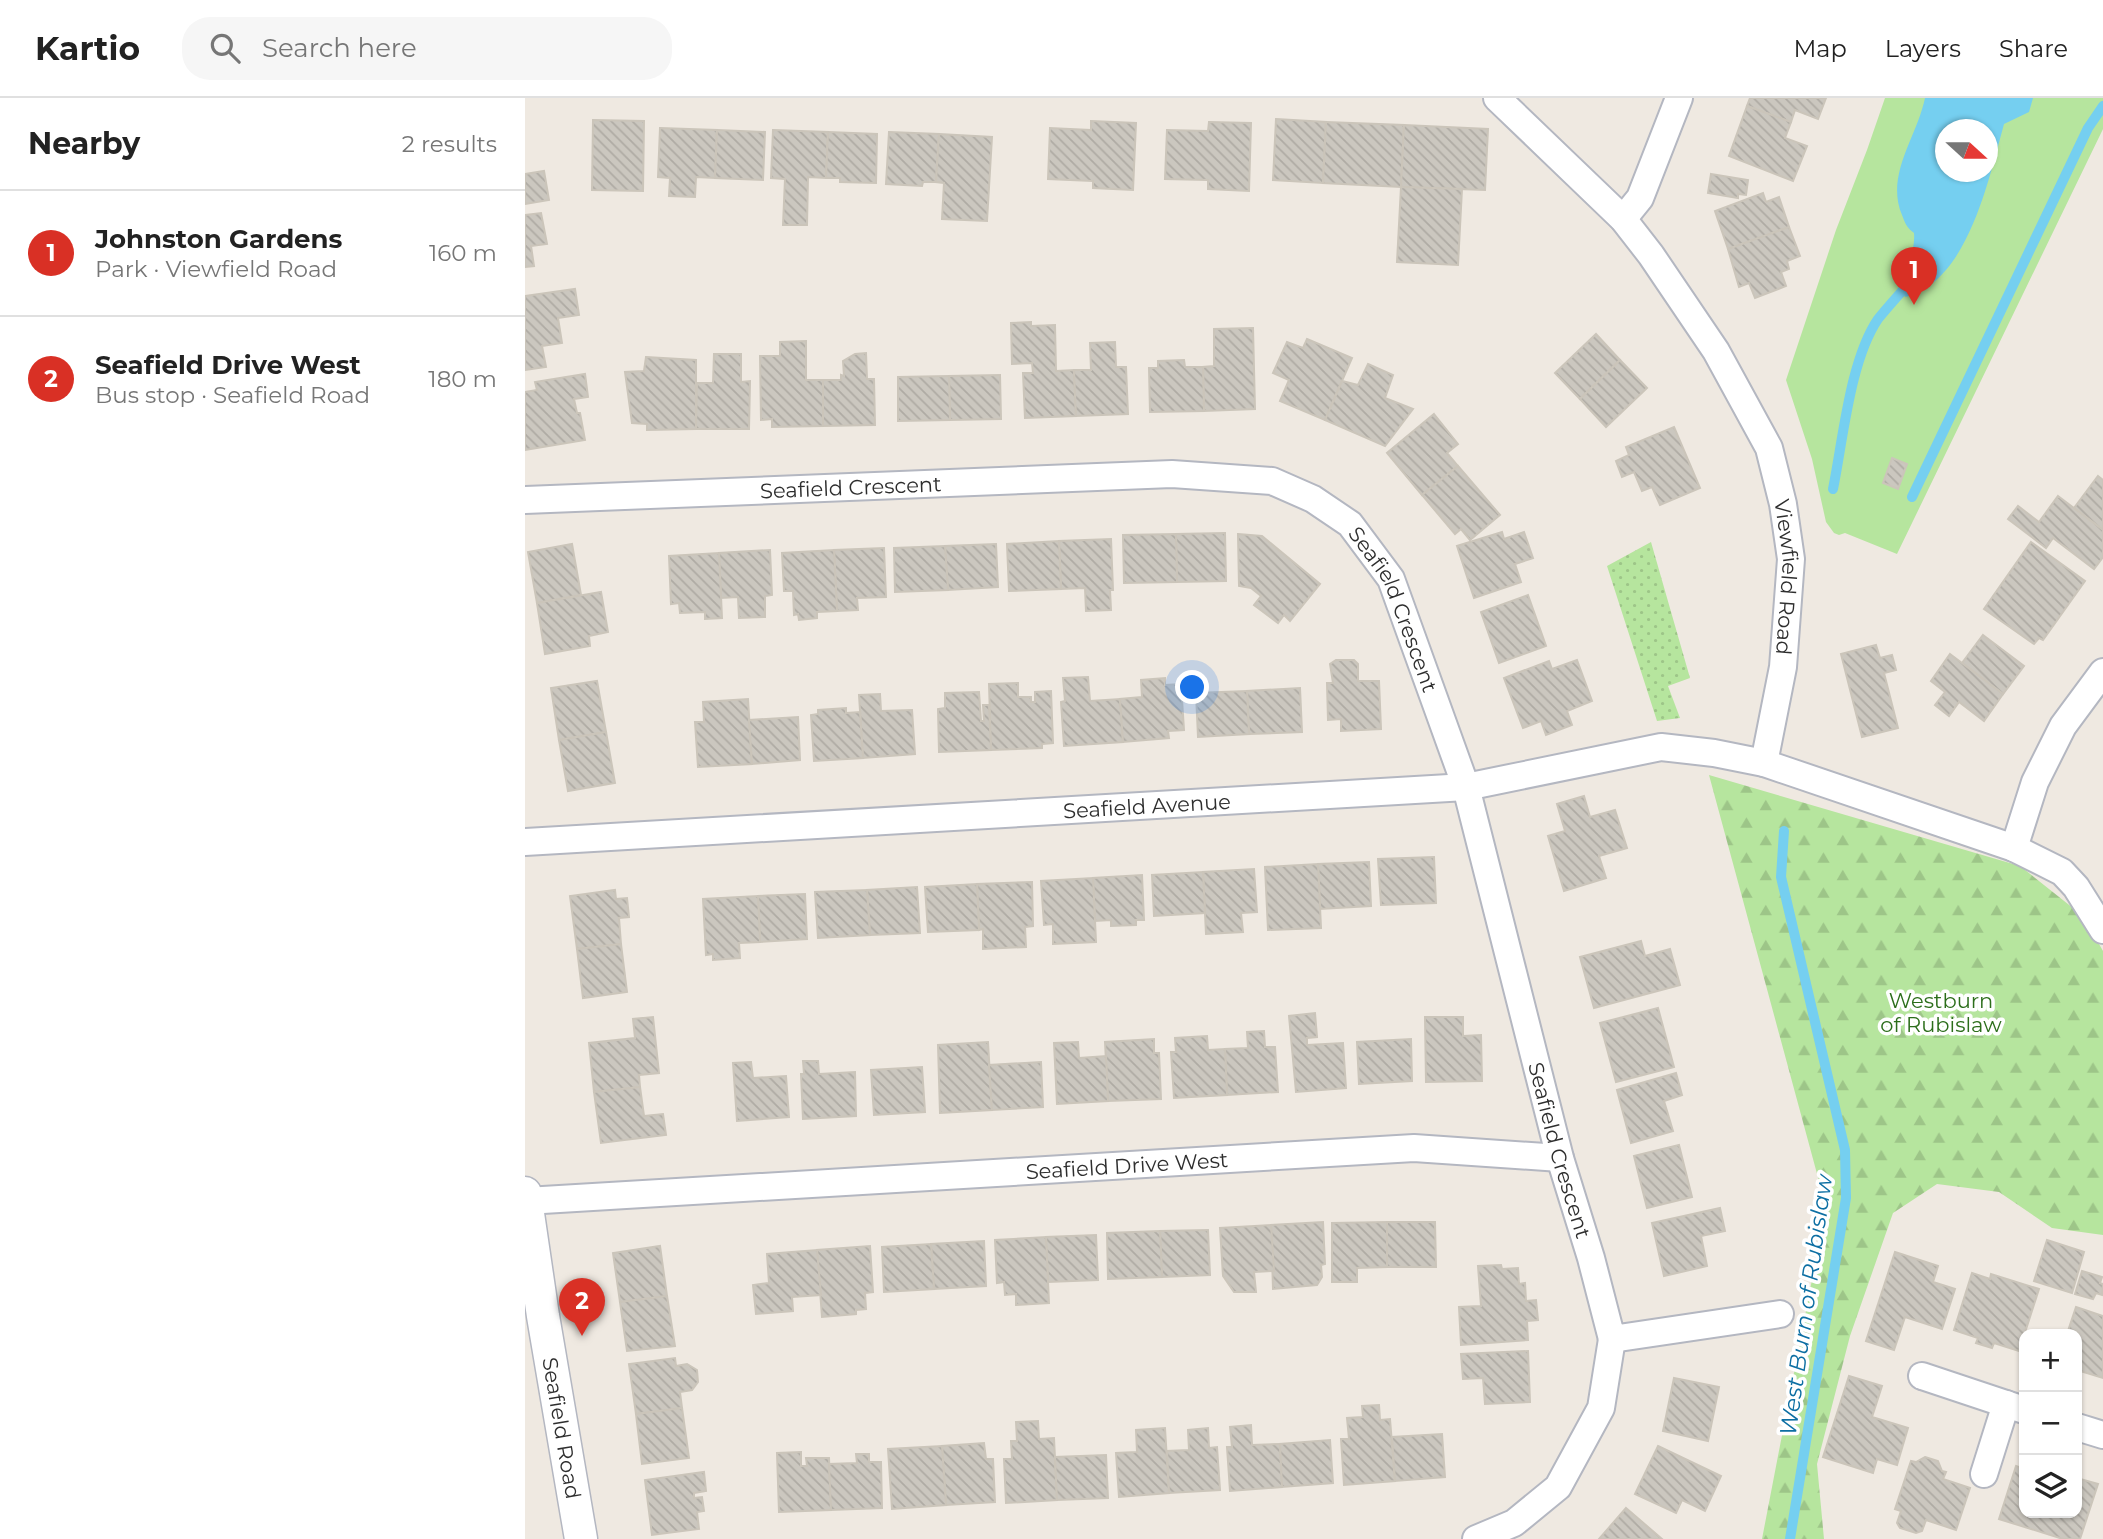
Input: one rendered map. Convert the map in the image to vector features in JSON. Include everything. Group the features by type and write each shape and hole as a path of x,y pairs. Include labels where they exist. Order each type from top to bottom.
{"street":[{"name":"Viewfield Road","path":"1497,98 1623,219 1651,255 1716,351 1769,448 1783,504 1791,559 1783,667 1764,763"},
{"path":"1623,219 1640,198 1679,98"},
{"name":"Seafield Crescent","path":"525,500 1172,474 1272,481 1313,499 1350,524 1391,579 1466,788 1560,1158 1585,1236 1612,1339"},
{"path":"2014,848 2035,782 2063,726 2103,671"},
{"name":"Seafield Avenue","path":"525,842 1466,788 1661,747 1714,753 1764,763"},
{"path":"1764,763 2014,848 2062,872 2076,887 2103,930"},
{"name":"Seafield Drive West","path":"526,1197 1414,1149 1560,1158"},
{"name":"Seafield Road","path":"526,1197 543,1316 581,1539"},
{"path":"1476,1539 1514,1523 1558,1487 1601,1408 1612,1339 1780,1314"},
{"path":"1922,1376 2015,1407 1984,1474"},
{"path":"2082,1429 2103,1435"}],"green space":[{"path":"1885,98 2103,98 2103,129 1897,554 1845,533 1834,533 1826,522 1812,459 1786,380 1836,230"},
{"path":"1651,542 1690,678 1668,686 1680,718 1657,721 1607,566"},
{"name":"Westburn of Rubislaw","path":"1709,775 2020,866 2083,916 2103,951 2103,1235 2052,1228 1999,1192 1937,1184 1893,1213 1850,1336 1817,1464 1824,1539 1762,1539 1826,1207"}],"water":[{"path":"1925,98 2033,98 2029,112 2004,124 1998,146 1998,119 1935,119 1935,182 1988,182 1973,225 1945,271 1927,287 1905,297 1914,233 1902,215 1898,200 1897,185 1904,156"}],"building":[{"path":"1750,98 1826,98 1818,119 1795,110 1791,122 1747,106"},
{"path":"1747,106 1791,122 1785,138 1807,146 1793,181 1729,156"},
{"path":"1276,119 1326,122 1323,183 1273,180"},
{"path":"593,120 644,121 643,191 592,190"},
{"path":"1091,121 1136,123 1133,190 1093,188 1093,181 1048,179 1050,128 1091,130"},
{"path":"1209,122 1251,123 1249,191 1208,189 1208,180 1165,179 1167,130 1208,131"},
{"path":"1326,122 1404,125 1401,187 1323,183"},
{"path":"1404,125 1488,129 1485,190 1401,187"},
{"path":"660,128 717,130 715,178 696,177 695,197 669,196 670,178 658,177"},
{"path":"717,130 765,132 763,180 715,178"},
{"path":"773,130 828,132 826,178 808,177 807,225 783,225 785,179 771,178"},
{"path":"828,132 877,134 876,183 840,182 840,178 826,178"},
{"path":"889,132 939,134 936,182 923,182 922,186 886,184"},
{"path":"939,134 992,137 987,221 942,219 944,183 936,182"},
{"path":"544,171 549,200 525,204 525,174"},
{"path":"1711,174 1748,180 1746,195 1738,194 1738,198 1708,193"},
{"path":"1401,187 1462,189 1458,265 1397,262"},
{"path":"1763,193 1766,202 1779,197 1789,227 1728,249 1715,211"},
{"path":"541,213 547,244 531,246 534,266 525,267 525,215"},
{"path":"1789,227 1800,256 1787,261 1789,269 1781,272 1786,286 1755,298 1749,283 1739,287 1728,249"},
{"path":"575,289 579,315 558,318 562,343 542,346 546,367 525,370 525,296"},
{"path":"1031,322 1031,326 1055,325 1056,371 1074,370 1076,416 1025,418 1023,373 1033,373 1032,363 1012,364 1011,323"},
{"path":"1253,328 1255,409 1204,411 1203,367 1214,366 1214,329"},
{"path":"1596,334 1620,360 1580,399 1555,373"},
{"path":"1307,339 1352,358 1325,420 1280,401 1289,380 1273,373 1287,342 1303,348"},
{"path":"806,341 806,380 823,380 823,426 772,427 772,419 761,420 760,356 780,356 780,342"},
{"path":"1115,342 1116,367 1126,367 1128,414 1076,416 1074,370 1091,370 1090,343"},
{"path":"866,353 867,379 874,379 875,425 823,426 823,380 841,380 841,375 844,376 843,361 855,354"},
{"path":"714,354 741,354 741,382 750,381 749,429 696,429 697,383 713,383"},
{"path":"646,357 696,360 696,429 647,430 647,424 632,423 625,372 644,371"},
{"path":"1184,360 1185,367 1203,367 1204,411 1150,412 1149,368 1158,368 1158,361"},
{"path":"1620,360 1647,388 1606,427 1580,399"},
{"path":"1368,364 1393,375 1385,398 1413,409 1385,446 1325,420 1342,381 1358,385"},
{"path":"585,374 588,397 574,399 577,413 580,413 585,440 525,450 525,392 537,390 535,382"},
{"path":"1000,375 1001,419 950,420 949,376"},
{"path":"949,376 950,420 898,421 898,377"},
{"path":"1434,414 1458,444 1447,453 1458,466 1422,495 1387,453"},
{"path":"1674,427 1700,488 1660,505 1652,487 1642,491 1634,472 1622,477 1616,461 1629,455 1626,447"},
{"path":"1892,458 1907,464 1898,489 1883,483"},
{"path":"1458,466 1500,515 1470,540 1461,529 1455,534 1422,495"},
{"path":"2098,476 2103,480 2103,530 2074,508"},
{"path":"2058,496 2103,530 2103,557 2094,569 2053,538 2046,548 2008,519 2018,506 2039,522"},
{"path":"1502,532 1504,539 1524,532 1533,558 1515,564 1521,582 1474,598 1457,546"},
{"path":"1225,533 1226,581 1177,582 1176,534"},
{"path":"1176,534 1177,582 1124,583 1123,535"},
{"path":"1238,534 1262,536 1320,584 1290,621 1284,615 1278,623 1254,605 1261,596 1251,588 1239,586"},
{"path":"1111,539 1111,610 1086,611 1085,588 1061,589 1059,541"},
{"path":"1059,541 1061,589 1009,591 1007,544"},
{"path":"2031,542 2085,581 2043,640 2039,638 2034,644 1984,609"},
{"path":"572,544 581,595 537,603 528,552"},
{"path":"996,544 998,587 948,590 945,546"},
{"path":"945,546 948,590 895,592 894,548"},
{"path":"884,548 886,597 857,598 858,610 837,611 834,550"},
{"path":"770,550 772,595 765,596 765,617 739,618 738,597 721,598 719,553"},
{"path":"834,550 837,611 817,612 817,618 799,620 798,614 794,615 793,591 784,591 782,553"},
{"path":"719,553 722,618 705,619 705,612 680,613 679,603 671,604 669,556"},
{"path":"601,592 608,632 589,636 590,646 545,654 537,603"},
{"path":"1528,595 1546,646 1499,663 1481,612"},
{"path":"1983,635 2024,666 2003,694 1962,663"},
{"path":"1876,645 1880,658 1892,655 1896,670 1884,673 1898,728 1862,737 1841,654"},
{"path":"1950,654 2003,694 1984,721 1959,702 1949,716 1935,705 1945,692 1931,681"},
{"path":"1336,660 1354,660 1358,664 1358,681 1379,681 1381,729 1341,731 1341,719 1328,720 1327,683 1333,683 1330,664"},
{"path":"1577,660 1592,701 1567,711 1572,725 1546,735 1541,721 1523,728 1504,678 1549,661 1552,669"},
{"path":"1088,677 1090,701 1120,699 1123,742 1064,746 1061,702 1065,701 1063,678"},
{"path":"1165,678 1165,685 1181,684 1184,730 1168,731 1169,738 1123,742 1120,699 1142,697 1141,680"},
{"path":"597,681 606,732 559,740 551,688"},
{"path":"1018,683 1018,697 1031,697 1031,702 1035,702 1035,692 1051,691 1053,743 1042,744 1042,748 991,750 989,684"},
{"path":"1300,688 1302,732 1249,734 1247,691"},
{"path":"1247,691 1249,734 1198,737 1196,693"},
{"path":"979,692 981,721 984,721 983,705 989,705 991,750 939,752 938,709 945,708 945,693"},
{"path":"880,694 881,711 912,710 915,754 863,758 859,695"},
{"path":"748,699 752,764 698,767 695,722 704,722 703,702"},
{"path":"846,708 846,713 860,712 863,758 814,761 811,715 818,714 818,710"},
{"path":"798,717 800,760 752,764 749,720"},
{"path":"606,732 615,783 568,791 559,740"},
{"path":"1584,796 1590,817 1615,810 1627,848 1599,856 1606,878 1564,891 1548,836 1565,831 1557,804"},
{"path":"1434,857 1436,903 1381,905 1378,859"},
{"path":"1369,862 1371,906 1320,909 1318,864"},
{"path":"1318,864 1321,928 1268,930 1265,867"},
{"path":"1254,869 1257,912 1241,913 1243,932 1206,934 1203,872"},
{"path":"1203,872 1205,913 1154,916 1152,875"},
{"path":"1142,875 1144,920 1136,920 1136,925 1111,926 1111,920 1095,921 1093,878"},
{"path":"1093,878 1096,942 1053,944 1053,924 1044,925 1041,881"},
{"path":"1032,882 1033,926 1025,927 1026,947 983,949 983,929 979,930 977,884"},
{"path":"977,884 979,930 928,932 925,887"},
{"path":"917,887 920,933 870,935 867,890"},
{"path":"615,890 616,899 627,898 629,917 619,918 621,944 577,949 570,896"},
{"path":"867,890 870,935 818,938 815,892"},
{"path":"805,894 807,939 760,942 758,896"},
{"path":"758,896 760,942 739,943 740,958 713,960 713,954 706,955 703,899"},
{"path":"1641,941 1645,956 1670,949 1680,985 1594,1008 1580,957"},
{"path":"621,944 627,992 583,998 577,949"},
{"path":"1658,1008 1674,1067 1616,1082 1600,1023"},
{"path":"1315,1013 1317,1037 1307,1038 1307,1045 1343,1043 1346,1088 1296,1092 1289,1016"},
{"path":"653,1017 659,1073 639,1075 640,1087 594,1092 589,1043 635,1038 633,1019"},
{"path":"1425,1017 1463,1017 1463,1036 1481,1035 1482,1081 1426,1082"},
{"path":"1264,1031 1265,1047 1275,1047 1278,1092 1227,1095 1225,1049 1248,1048 1247,1032"},
{"path":"1207,1036 1208,1050 1225,1049 1227,1095 1174,1098 1171,1052 1176,1052 1175,1038"},
{"path":"1154,1039 1154,1053 1159,1053 1161,1099 1108,1101 1105,1042"},
{"path":"1411,1039 1412,1081 1359,1084 1357,1042"},
{"path":"988,1042 992,1110 940,1113 938,1045"},
{"path":"1078,1042 1079,1058 1106,1056 1108,1101 1057,1104 1054,1043"},
{"path":"803,1061 818,1061 819,1074 855,1072 856,1116 803,1119"},
{"path":"751,1062 753,1078 786,1076 789,1117 737,1121 733,1063"},
{"path":"1041,1062 1043,1107 992,1110 989,1065"},
{"path":"922,1067 925,1112 874,1115 871,1070"},
{"path":"1676,1073 1682,1095 1664,1101 1673,1131 1631,1143 1617,1090"},
{"path":"640,1087 644,1116 663,1114 666,1135 601,1143 594,1092"},
{"path":"1679,1145 1692,1197 1647,1208 1634,1156"},
{"path":"1720,1208 1725,1231 1701,1236 1707,1266 1664,1276 1652,1223"},
{"path":"1323,1222 1325,1264 1321,1265 1322,1277 1317,1285 1273,1289 1271,1225"},
{"path":"1387,1222 1387,1267 1357,1268 1357,1282 1332,1282 1332,1223"},
{"path":"1387,1222 1435,1222 1436,1267 1387,1267"},
{"path":"1271,1225 1274,1271 1254,1272 1256,1292 1234,1292 1223,1276 1220,1228"},
{"path":"1208,1230 1210,1275 1162,1277 1160,1231"},
{"path":"1160,1231 1162,1277 1108,1279 1107,1233"},
{"path":"1096,1235 1098,1280 1048,1282 1046,1237"},
{"path":"1046,1237 1049,1303 1016,1305 1016,1294 1005,1295 1004,1282 997,1283 995,1240"},
{"path":"2047,1240 2084,1252 2072,1293 2034,1281"},
{"path":"984,1241 986,1286 934,1289 931,1244"},
{"path":"931,1244 934,1289 884,1292 882,1247"},
{"path":"660,1246 667,1296 620,1302 613,1253"},
{"path":"870,1246 873,1292 865,1293 866,1309 856,1310 856,1314 822,1317 817,1250"},
{"path":"817,1250 821,1295 792,1297 793,1311 756,1314 753,1285 769,1283 767,1254"},
{"path":"1895,1252 1938,1266 1933,1282 1955,1289 1942,1329 1905,1317 1894,1350 1866,1341"},
{"path":"1501,1265 1502,1269 1518,1268 1519,1284 1525,1283 1526,1301 1536,1300 1538,1320 1527,1321 1528,1340 1461,1345 1459,1307 1481,1306 1478,1266"},
{"path":"2082,1271 2102,1277 2102,1295 2096,1293 2093,1299 2075,1294"},
{"path":"1972,1273 1990,1279 1991,1274 2039,1289 2026,1329 2019,1329 2019,1351 1994,1343 1992,1348 1976,1343 1978,1338 1954,1330"},
{"path":"667,1296 675,1346 627,1351 620,1302"},
{"path":"2076,1307 2103,1316 2103,1378 2082,1372 2082,1329 2069,1329"},
{"path":"1528,1351 1530,1402 1485,1404 1483,1378 1463,1379 1461,1354"},
{"path":"675,1358 676,1366 687,1364 697,1370 698,1382 692,1390 680,1392 682,1408 636,1414 629,1364"},
{"path":"1849,1376 1882,1386 1872,1417 1908,1428 1897,1465 1877,1459 1873,1473 1823,1457"},
{"path":"1674,1378 1719,1387 1708,1441 1663,1431"},
{"path":"1379,1405 1380,1420 1390,1419 1395,1481 1344,1485 1341,1439 1349,1439 1347,1418 1363,1417 1362,1406"},
{"path":"682,1408 689,1458 642,1464 636,1414"},
{"path":"1038,1421 1039,1439 1054,1438 1057,1500 1006,1503 1004,1459 1012,1459 1011,1441 1017,1441 1016,1422"},
{"path":"1251,1425 1252,1445 1280,1444 1282,1487 1230,1491 1227,1447 1232,1447 1230,1427"},
{"path":"1165,1428 1169,1493 1119,1497 1116,1453 1137,1452 1136,1430"},
{"path":"1208,1428 1209,1448 1217,1447 1220,1490 1169,1493 1167,1451 1189,1450 1188,1430"},
{"path":"1442,1434 1445,1477 1395,1481 1392,1437"},
{"path":"1330,1440 1333,1483 1282,1487 1280,1444"},
{"path":"984,1443 986,1459 993,1459 995,1502 946,1505 942,1446"},
{"path":"942,1446 946,1505 892,1509 888,1449"},
{"path":"1658,1446 1721,1476 1705,1511 1682,1500 1676,1513 1635,1494"},
{"path":"801,1452 801,1466 807,1466 806,1458 829,1458 831,1510 779,1512 777,1453"},
{"path":"856,1454 869,1454 869,1462 881,1462 882,1508 831,1510 829,1464 857,1463"},
{"path":"1106,1455 1108,1498 1057,1500 1055,1457"},
{"path":"1925,1457 1938,1461 1942,1471 1946,1472 1943,1479 1970,1488 1956,1530 1926,1520 1922,1531 1916,1533 1900,1528 1897,1523 1901,1511 1895,1509 1911,1461 1916,1462"},
{"path":"2016,1466 2019,1467 2019,1518 2082,1518 2082,1479 2098,1484 2080,1539 2063,1539 1999,1519"},
{"path":"704,1472 706,1491 694,1493 694,1498 702,1497 704,1511 697,1512 699,1529 652,1535 645,1480"},
{"path":"1626,1508 1662,1539 1599,1539"}],"waterway":[{"path":"1912,497 2088,128 2103,106"},
{"path":"1833,489 1854,378 1868,336 1878,319 1903,290"},
{"name":"West Burn of Rubislaw","path":"1784,831 1781,877 1845,1150 1846,1198 1790,1539"}],"place":[{"name":"Johnston Gardens","path":"1914,305"},
{"name":"Seafield Drive West","path":"582,1336"}]}
